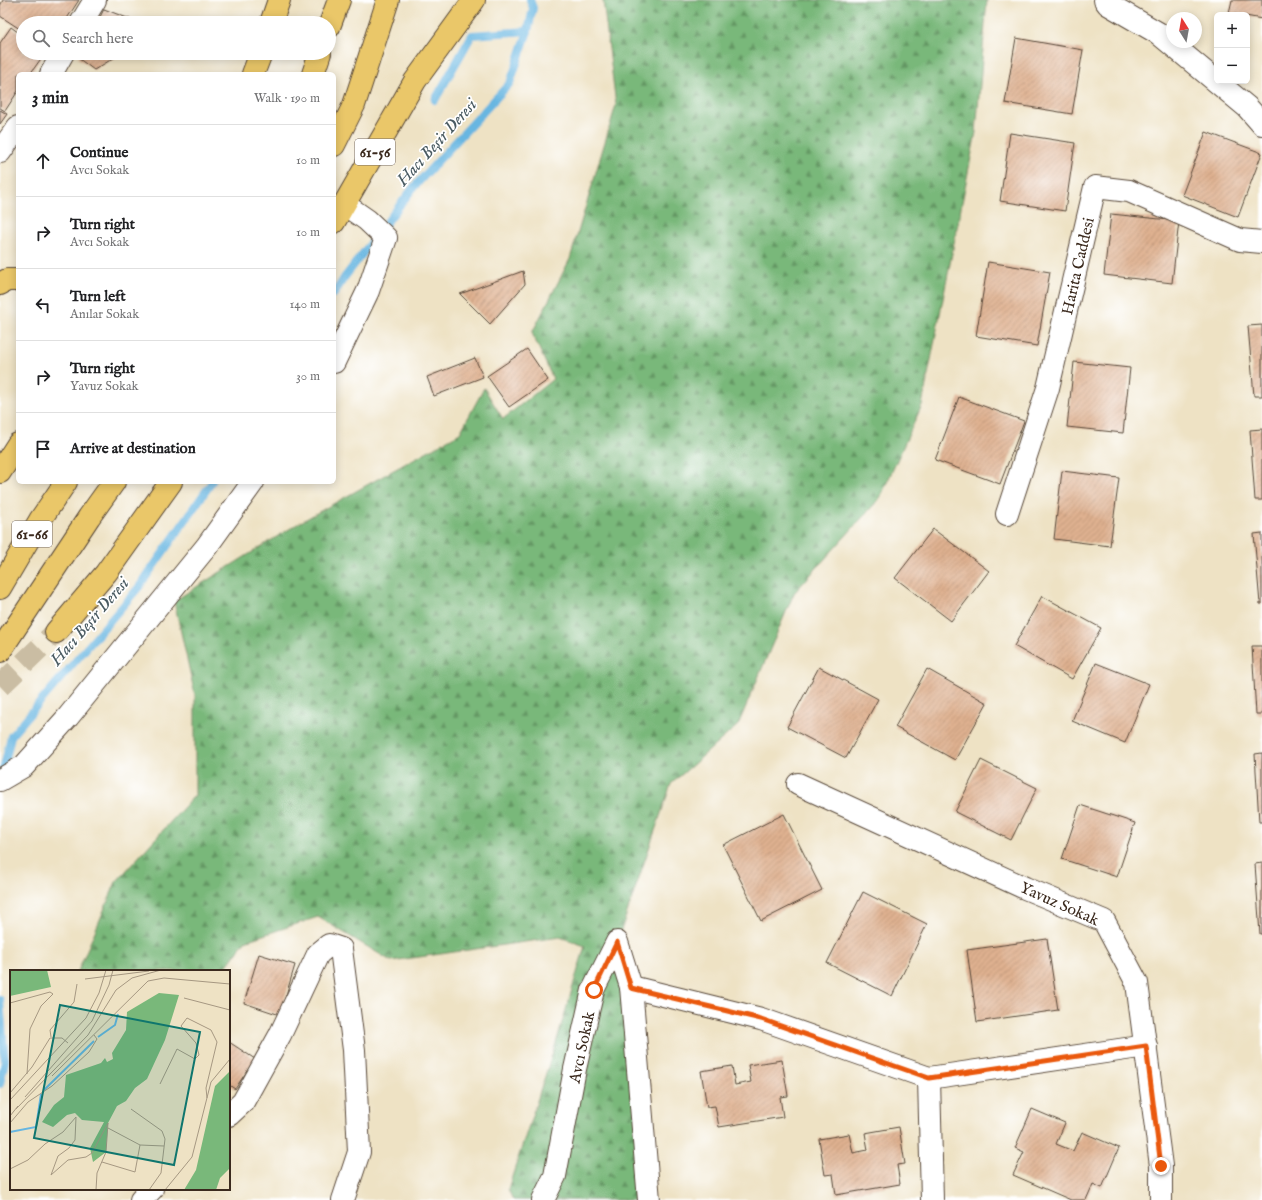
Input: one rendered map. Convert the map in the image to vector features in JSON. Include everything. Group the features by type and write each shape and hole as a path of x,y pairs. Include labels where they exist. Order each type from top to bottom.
{"main road":[{"path":"273,16 279,0"},
{"path":"333,16 339,0"},
{"path":"336,141 354,105 388,0"},
{"name":"61-56","path":"339,213 415,82 474,0"},
{"path":"254,72 258,60"},
{"path":"314,72 318,60"},
{"path":"0,284 7,280 16,280"},
{"path":"0,472 16,447"},
{"name":"61-66","path":"0,588 40,520 65,484"},
{"path":"0,651 113,484"},
{"path":"56,632 106,573 169,484"}],"street":[{"path":"85,16 95,0"},
{"path":"1105,0 1108,4 1158,33 1241,102 1262,124"},
{"path":"52,72 59,60"},
{"path":"0,152 16,130"},
{"name":"Harita Caddesi","path":"1007,514 1048,388 1095,187 1129,191 1240,240 1262,242"},
{"path":"336,358 368,292 386,238 367,220 339,213"},
{"path":"0,780 24,766 68,717 207,546 252,484"},
{"name":"Yavuz Sokak","path":"798,784 1024,888 1104,921 1137,984 1161,1166 1161,1200"},
{"name":"Avcı Sokak","path":"544,1200 555,1176 575,1069 594,990 617,942 631,988 649,1200"},
{"path":"230,1114 243,1102 283,1028 318,954 329,945 341,949 354,1050 359,1152 343,1200"},
{"path":"631,988 761,1019 929,1078 1146,1046"},
{"path":"929,1078 932,1200"},
{"path":"141,1200 151,1190"}],"green space":[{"path":"603,0 987,0 976,132 922,405 880,498 794,593 738,725 671,784 617,942 646,1200 513,1200 508,1189 556,1043 585,946 560,937 391,961 318,917 245,941 224,970 78,970 116,882 195,795 195,695 174,601 299,523 460,433 484,388 503,419 553,379 532,333 570,259 616,105"}],"building":[{"path":"3,0 79,0 69,16 16,16 16,26 0,16 0,6"},
{"path":"1232,0 1262,0 1262,19 1250,17 1250,12 1229,12"},
{"path":"104,9 122,16 100,16"},
{"path":"11,27 16,31 16,60 40,60 31,72 16,72 16,94 5,111 0,108 0,43"},
{"path":"1016,38 1083,50 1072,114 1005,103"},
{"path":"81,60 110,60 94,70"},
{"path":"0,110 7,114 0,124"},
{"path":"1206,132 1262,153 1238,217 1182,195"},
{"path":"1010,133 1075,143 1065,211 1000,201"},
{"path":"1111,214 1179,221 1172,283 1104,275"},
{"path":"988,262 1050,272 1037,346 976,336"},
{"path":"523,271 525,284 490,324 460,294"},
{"path":"1262,325 1262,396 1254,396 1248,326"},
{"path":"527,349 548,380 509,407 487,376"},
{"path":"475,358 483,377 434,396 427,377"},
{"path":"1074,362 1130,368 1123,433 1067,427"},
{"path":"959,397 1024,421 1000,484 935,460"},
{"path":"1262,429 1262,500 1255,500 1250,430"},
{"path":"1062,471 1119,478 1110,546 1054,539"},
{"path":"933,529 989,571 951,621 895,578"},
{"path":"1262,533 1262,604 1260,604 1254,534"},
{"path":"1042,596 1101,628 1072,679 1014,646"},
{"path":"1252,646 1262,646 1262,714 1256,714"},
{"path":"1096,663 1149,684 1125,743 1072,721"},
{"path":"819,667 878,699 846,758 787,727"},
{"path":"927,669 987,703 955,760 895,727"},
{"path":"1262,753 1262,822 1259,822 1255,754"},
{"path":"981,760 1037,788 1011,840 955,812"},
{"path":"1080,805 1135,823 1117,877 1062,859"},
{"path":"784,814 822,890 761,921 723,845"},
{"path":"1262,863 1262,934 1260,934 1255,864"},
{"path":"863,892 927,924 892,996 827,963"},
{"path":"1047,939 1058,1010 977,1022 967,950"},
{"path":"259,954 295,965 280,1015 244,1003"},
{"path":"230,1043 255,1059 235,1089 230,1086"},
{"path":"782,1060 788,1096 780,1097 783,1117 719,1127 715,1106 707,1107 701,1071 732,1066 735,1085 751,1082 748,1065"},
{"path":"1032,1109 1065,1123 1056,1144 1073,1151 1082,1132 1119,1148 1102,1188 1093,1184 1086,1200 1071,1200 1013,1175 1024,1152 1015,1148"},
{"path":"899,1127 905,1164 897,1165 900,1184 836,1195 833,1174 825,1175 819,1139 849,1134 853,1153 868,1150 865,1133"}],"waterway":[{"name":"Hacı Beşir Deresi","path":"336,291 344,278 413,188 510,83 528,31 533,8 530,0"},
{"path":"435,100 472,35 528,31"},
{"name":"Hacı Beşir Deresi","path":"2,776 11,736 139,587 211,484"},
{"name":"Hacı Beşir Deresi","path":"0,1000 5,1061 0,1084"}],"tunnel":[{"path":"0,686 56,632"}],"route":[{"path":"594,990 617,942 631,988 761,1019 929,1078 1146,1046 1161,1166"}]}
